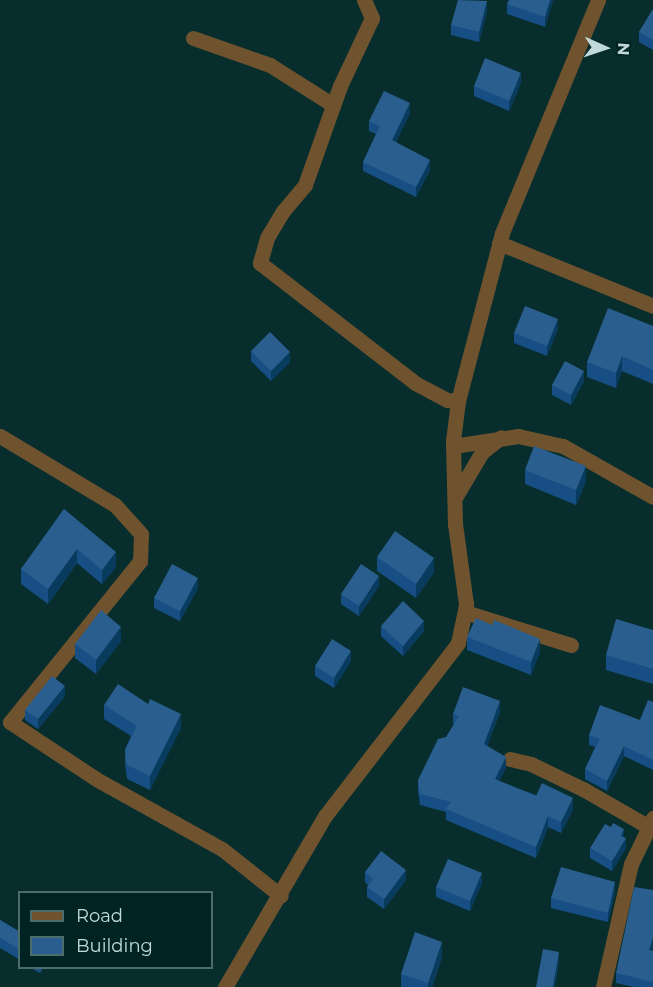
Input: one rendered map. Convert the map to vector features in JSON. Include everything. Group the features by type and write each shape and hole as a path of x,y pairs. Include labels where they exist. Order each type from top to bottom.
{"street":[{"path":"364,0 372,18 333,105 305,185 283,211 267,238 260,263 414,383 447,400 458,401"},
{"path":"225,987 281,896 331,808 451,655 465,612 453,446 458,401 499,243 598,0"},
{"path":"193,38 270,65 333,105"},
{"path":"499,243 653,306"},
{"path":"0,436 115,505 141,534 140,561 5,722 96,779 222,849 281,896"},
{"path":"453,446 518,436 562,446 653,497"},
{"path":"456,496 482,452 501,437"},
{"path":"465,612 571,645"},
{"path":"510,759 531,765 651,822 631,864 603,987"}],"building":[{"path":"458,0 487,1 479,32 451,25"},
{"path":"509,0 550,0 545,17 507,4"},
{"path":"653,9 653,40 639,32"},
{"path":"485,58 521,73 509,101 474,86"},
{"path":"384,91 410,103 392,140 430,160 416,187 363,162 380,126 369,121"},
{"path":"525,306 558,319 547,346 514,333"},
{"path":"608,308 653,326 653,370 622,356 616,373 587,362"},
{"path":"270,332 290,352 271,371 251,351"},
{"path":"565,361 584,371 571,395 552,385"},
{"path":"534,446 586,466 576,490 525,470"},
{"path":"64,509 116,552 102,570 77,549 48,589 21,569"},
{"path":"395,531 434,558 416,584 377,557"},
{"path":"172,564 198,578 180,611 154,598"},
{"path":"361,564 379,576 359,606 341,594"},
{"path":"403,601 424,621 403,646 381,626"},
{"path":"101,610 121,627 96,660 75,644"},
{"path":"476,618 492,625 494,620 540,639 531,662 467,637"},
{"path":"616,619 653,630 653,669 606,655"},
{"path":"332,639 351,651 334,678 315,666"},
{"path":"52,676 65,686 38,719 25,710"},
{"path":"118,684 148,704 150,699 181,714 150,776 127,765 125,750 137,726 104,705"},
{"path":"463,687 500,701 484,744 506,757 495,779 536,796 542,783 573,798 561,822 548,816 536,847 446,809 451,802 420,794 418,780 438,739 446,737 459,716 453,714"},
{"path":"648,700 653,702 653,760 624,746 607,781 585,769 600,739 589,735 600,705 640,720"},
{"path":"613,823 624,829 621,836 626,838 612,861 590,848 605,824 611,827"},
{"path":"381,851 406,870 384,899 367,887 373,879 365,872"},
{"path":"448,859 482,873 470,901 436,887"},
{"path":"561,867 615,882 608,913 551,898"},
{"path":"634,887 653,890 653,937 649,950 653,951 653,982 616,973"},
{"path":"0,920 18,931 18,949 0,938"},
{"path":"415,932 442,942 428,983 401,974"},
{"path":"543,949 559,952 553,987 536,987"}]}
